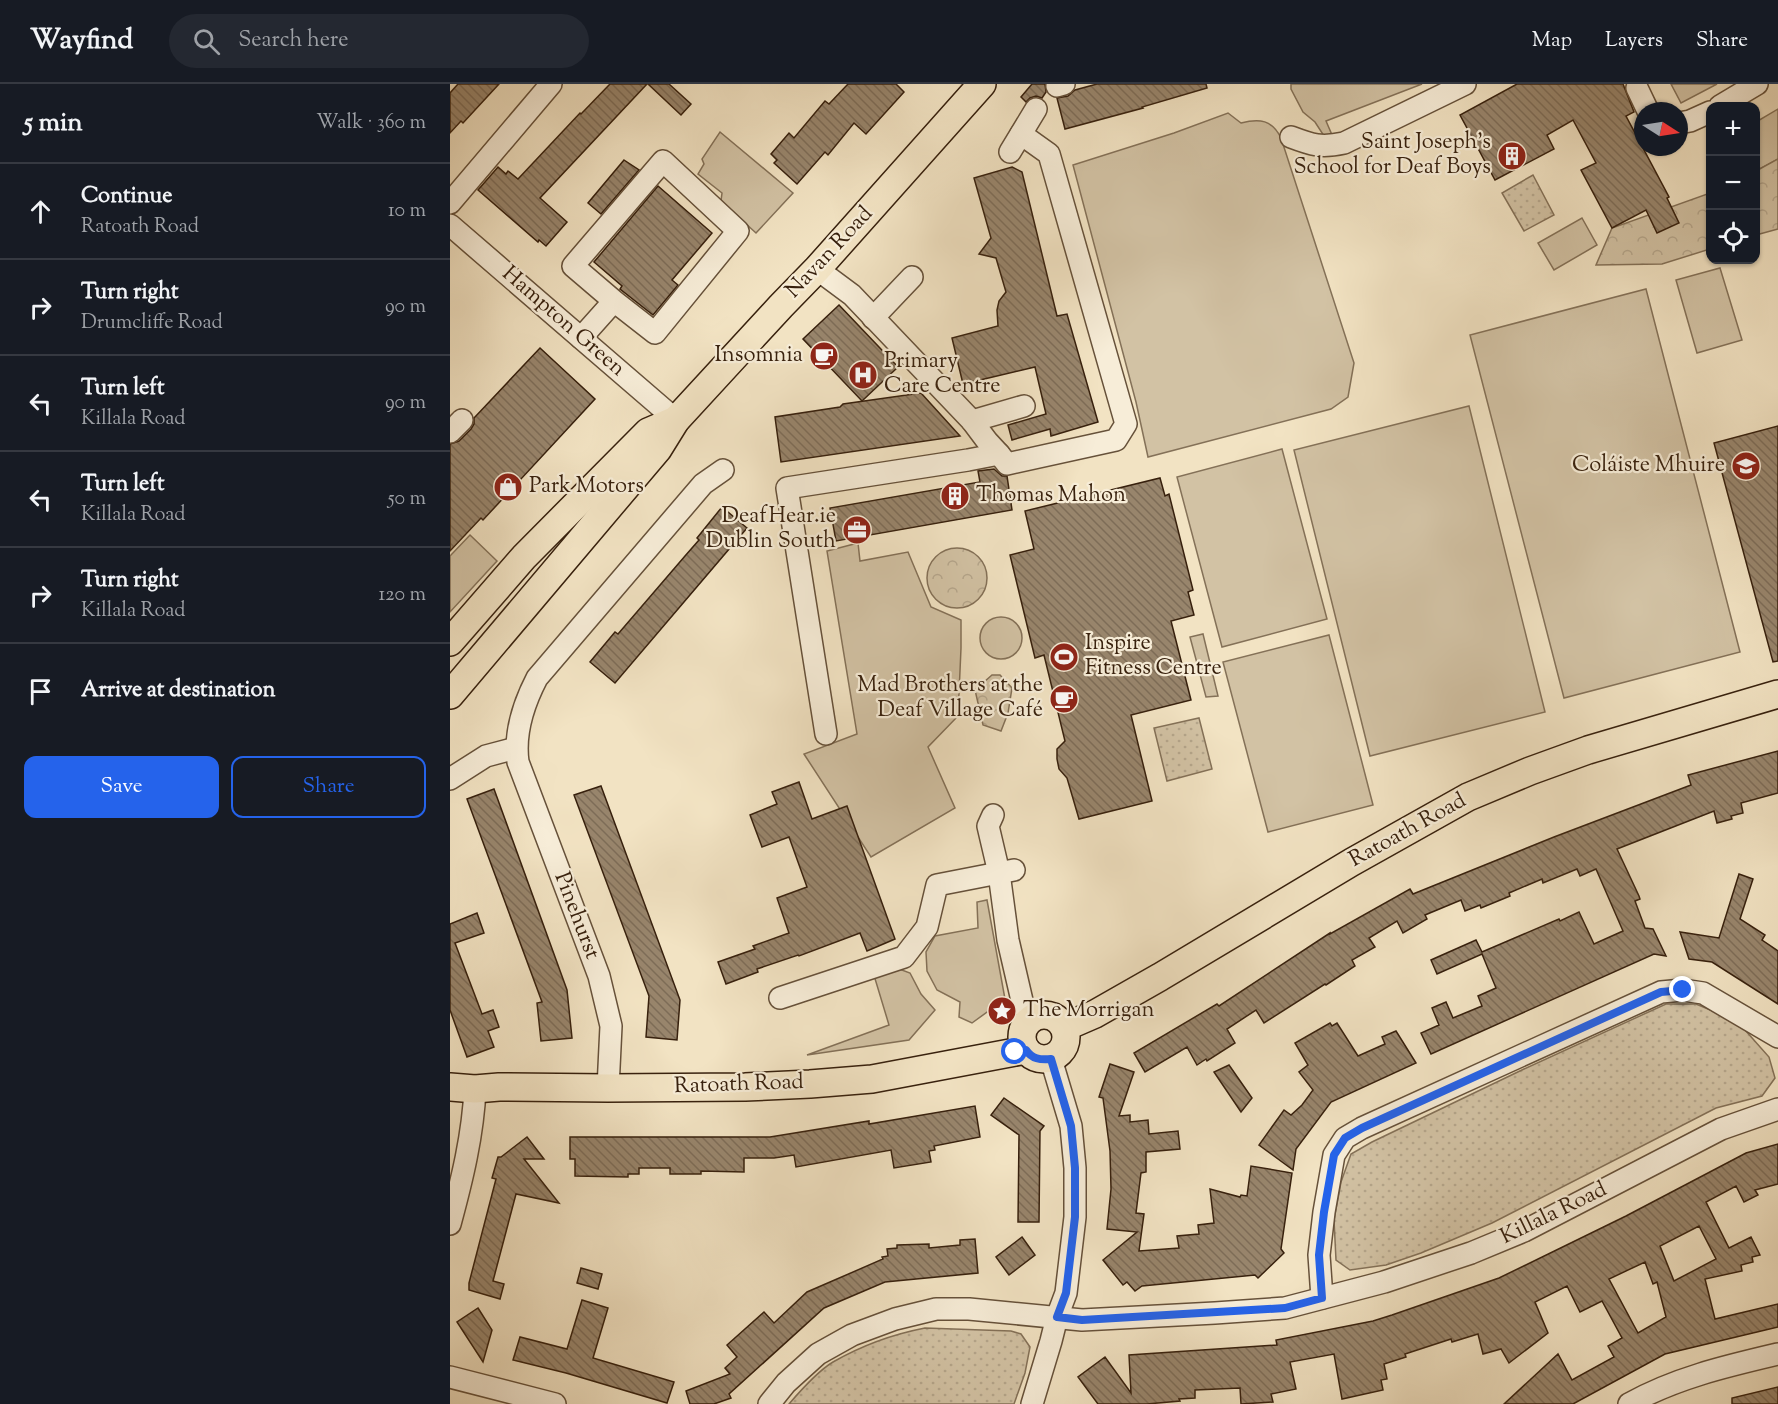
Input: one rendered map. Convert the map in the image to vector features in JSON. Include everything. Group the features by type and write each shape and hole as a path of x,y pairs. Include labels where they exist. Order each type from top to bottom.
{"main road":[{"name":"Navan Road","path":"450,695 658,449 676,420 817,269 982,84"},
{"name":"Navan Road","path":"450,642 524,558 648,432 676,420"},
{"name":"Ratoath Road","path":"1065,1028 1161,977 1352,862 1468,797 1588,750 1778,694"},
{"path":"1038,1015 1054,1017 1065,1028 1066,1043 1057,1056 1042,1060 1035,1058 1026,1050 1022,1032 1031,1019 1038,1015"},
{"name":"Ratoath Road","path":"463,1088 745,1087 872,1079 1026,1050"}],"street":[{"path":"450,202 551,84"},
{"path":"1291,137 1313,146 1344,143 1465,84"},
{"path":"1727,102 1756,84"},
{"path":"1637,88 1644,102"},
{"path":"1010,152 1036,109"},
{"path":"1688,122 1706,114"},
{"path":"817,269 852,295 972,421 1007,464 1116,440 1126,424 1049,153 1021,134"},
{"path":"663,161 738,231 655,333 614,301 573,267 663,161"},
{"name":"Hampton Green","path":"450,225 676,420"},
{"path":"873,318 912,277"},
{"path":"581,338 614,301"},
{"path":"972,421 1024,406"},
{"path":"826,734 787,488 999,454"},
{"name":"Pinehurst","path":"608,1088 611,1026 599,976 524,782 516,748 520,723 528,696 537,678 703,484 723,470"},
{"path":"450,779 486,756 516,748"},
{"path":"993,815 988,826 1006,871 1008,940 1023,1005 1031,1019"},
{"path":"780,998 904,957 927,927 937,885 1006,871"},
{"path":"1322,1298 1319,1255 1334,1155 1345,1138 1362,1128 1661,992 1683,990 1703,993 1778,1037"},
{"path":"1032,1404 1066,1293 1075,1217 1075,1168 1071,1126 1051,1059"},
{"path":"450,1224 474,1111 463,1088"},
{"name":"Killala Road","path":"770,1404 786,1383 818,1354 852,1335 895,1319 936,1309 969,1309 1082,1320 1285,1308 1384,1282 1471,1253 1524,1231 1721,1129 1778,1109"},
{"path":"1629,1404 1688,1378 1778,1354"},
{"path":"450,1377 555,1404"}],"green space":[{"path":"1291,84 1422,84 1326,121 1332,135 1324,136 1315,122 1303,112 1291,89"},
{"path":"1671,84 1717,84 1683,102 1680,102"},
{"path":"1778,109 1778,159 1760,169 1760,156 1760,120"},
{"path":"1228,113 1241,123 1265,122 1274,127 1281,138 1354,363 1348,397 1331,409 1148,457 1136,402 1073,165"},
{"path":"720,132 793,193 756,233 721,201 722,193 698,174 704,164 702,159"},
{"path":"1778,159 1778,229 1760,234 1760,210 1760,169"},
{"path":"1533,175 1554,215 1524,231 1502,193"},
{"path":"1706,194 1706,250 1662,264 1596,265 1612,228"},
{"path":"1582,218 1597,245 1554,270 1538,243"},
{"path":"1720,268 1742,340 1697,353 1676,280"},
{"path":"1646,289 1740,652 1564,698 1470,335"},
{"path":"1469,406 1545,712 1370,756 1294,450"},
{"path":"1282,449 1327,619 1222,647 1177,477"},
{"path":"470,535 497,561 450,612 450,556"},
{"path":"858,543 860,561 908,552 931,607 961,620 958,716 928,747 955,808 871,857 804,754 857,734 827,551"},
{"path":"957,548 978,557 987,578 978,599 957,608 936,599 927,578 936,557"},
{"path":"1001,617 1016,623 1022,638 1016,653 1001,659 986,653 980,638 986,623"},
{"path":"1203,634 1218,696 1206,697 1190,637"},
{"path":"1329,635 1373,805 1268,832 1223,662"},
{"path":"992,675 1000,675 1012,688 1008,713 1001,731 983,725 975,690"},
{"path":"1199,718 1212,769 1167,781 1154,728"},
{"path":"987,900 1005,999 972,1023 959,1017 960,1002 937,990 927,971 926,952 935,936 978,928 977,902"},
{"path":"894,967 910,973 921,994 935,1010 909,1040 807,1055 889,1025 873,972"},
{"path":"1666,1004 1696,1004 1737,1021 1769,1057 1775,1078 1762,1096 1716,1108 1492,1223 1421,1253 1386,1265 1350,1270 1336,1260 1334,1220 1341,1182 1351,1154 1524,1069"},
{"path":"925,1328 1011,1331 1021,1334 1030,1347 1025,1373 1014,1404 789,1404 804,1387 833,1362 878,1341"}],"building":[{"path":"458,84 499,84 463,123 461,121 450,133 450,93"},
{"path":"610,84 647,84 540,198 567,222 546,246 539,240 538,242 478,190 498,167 506,174 508,171 518,179"},
{"path":"648,84 669,84 691,104 681,115"},
{"path":"848,84 896,84 904,92 866,134 854,123 828,155 825,152 797,184 774,163 777,160 771,154 789,133 794,138 825,101 829,104"},
{"path":"1032,84 1045,84 1046,92 1042,98 1036,96 1026,102 1021,97"},
{"path":"1097,84 1206,84 1207,88 1065,129 1057,98"},
{"name":"Saint Joseph's School for Deaf Boys","path":"1517,84 1623,84 1634,112 1626,116 1634,131 1634,156 1647,156 1669,197 1667,198 1679,223 1657,233 1646,210 1612,228 1581,170 1596,163 1573,120 1547,135 1554,149 1495,180 1460,115"},
{"path":"624,160 639,170 601,214 588,203"},
{"path":"1012,167 1022,172 1057,316 1067,314 1098,422 1051,436 1050,429 1012,440 1008,425 1046,414 1035,367 963,384 952,338 998,326 999,301 1006,292 996,258 979,254 991,238 974,178"},
{"path":"658,186 712,233 672,280 678,285 653,315 620,289 622,286 594,262"},
{"path":"839,305 898,367 862,401 803,339"},
{"path":"540,348 595,399 483,520 481,518 450,551 450,444 459,441 471,429 474,418"},
{"name":"Primary Care Centre","path":"921,393 960,436 781,462 775,417"},
{"path":"1778,426 1778,661 1773,662 1714,443"},
{"name":"Thomas Mahon","path":"994,469 1002,476 1007,476 1012,510 836,541 830,508 980,482 978,471"},
{"path":"1160,478 1165,496 1169,494 1193,590 1188,592 1194,615 1171,621 1191,700 1131,715 1152,801 1079,819 1067,778 1059,769 1057,749 1065,741 1044,655 1035,658 1010,555 1034,549 1025,511"},
{"path":"722,507 747,528 615,683 590,662 615,632 618,634 699,540 697,538"},
{"path":"1778,751 1778,793 1741,803 1743,813 1731,816 1732,819 1717,823 1714,811 1617,849 1639,896 1640,899 1635,901 1645,928 1653,929 1666,956 1654,954 1431,1054 1421,1033 1439,1025 1432,1008 1446,1002 1453,1018 1482,1006 1478,996 1496,988 1482,954 1437,974 1431,960 1476,940 1482,952 1579,912 1594,944 1623,931 1596,869 1580,876 1577,869 1543,883 1542,879 1481,908 1480,905 1465,911 1461,900 1425,915 1427,919 1403,933 1397,921 1369,938 1375,947 1352,960 1355,966 1326,985 1264,1023 1256,1010 1227,1029 1235,1043 1207,1061 1206,1059 1197,1065 1187,1047 1145,1072 1134,1053 1217,1004 1219,1006 1330,933 1410,889 1413,894 1691,785 1688,775"},
{"path":"799,782 812,819 847,806 895,939 867,951 860,933 757,969 758,972 726,984 718,962 755,949 753,946 789,933 777,898 807,887 789,837 762,847 750,815 777,804 772,792"},
{"path":"601,786 680,1000 677,1040 646,1037 649,996 574,795"},
{"path":"494,789 567,990 572,1038 541,1041 537,1003 542,1002 467,799"},
{"path":"1739,874 1753,879 1740,919 1765,935 1762,940 1778,951 1778,1004 1712,962 1689,959 1680,932 1719,938"},
{"path":"477,913 484,933 455,943 482,1014 493,1010 499,1027 488,1031 494,1047 467,1057 450,1010 450,924"},
{"path":"1330,1023 1332,1026 1337,1023 1358,1056 1385,1044 1382,1037 1396,1031 1416,1063 1331,1102 1296,1149 1293,1170 1259,1145 1284,1110 1291,1115 1313,1090 1299,1072 1308,1065 1295,1043"},
{"path":"1110,1064 1134,1072 1119,1116 1130,1115 1130,1122 1148,1120 1149,1134 1178,1131 1180,1149 1146,1152 1146,1172 1141,1173 1136,1213 1144,1214 1139,1251 1179,1248 1177,1236 1199,1234 1198,1225 1214,1223 1210,1189 1240,1197 1241,1195 1247,1196 1251,1166 1292,1173 1281,1249 1284,1253 1258,1278 1255,1275 1142,1286 1135,1291 1127,1282 1123,1285 1103,1260 1137,1232 1107,1229 1111,1189 1110,1151 1103,1098 1099,1097"},
{"path":"1229,1065 1252,1098 1241,1112 1214,1072"},
{"path":"1004,1098 1044,1126 1040,1131 1039,1222 1018,1222 1019,1135 991,1115"},
{"path":"975,1106 980,1137 934,1146 935,1150 929,1151 931,1162 894,1168 891,1150 796,1167 794,1155 744,1158 744,1172 701,1171 701,1174 670,1174 670,1168 639,1168 639,1174 628,1174 628,1177 575,1176 575,1159 570,1159 570,1137 770,1137 869,1121 869,1124"},
{"path":"527,1137 544,1159 524,1159 559,1203 516,1194 493,1281 504,1284 500,1299 469,1290 469,1283 496,1179 492,1178 498,1157"},
{"path":"1778,1144 1778,1184 1755,1190 1758,1195 1744,1202 1736,1186 1706,1202 1729,1248 1751,1237 1760,1255 1752,1257 1753,1262 1741,1265 1742,1271 1705,1279 1715,1319 1778,1304 1778,1327 1665,1354 1573,1404 1504,1404 1558,1354 1572,1380 1614,1357 1608,1346 1622,1338 1602,1301 1580,1312 1567,1286 1535,1302 1548,1333 1509,1363 1501,1349 1483,1354 1478,1334 1452,1342 1451,1339 1405,1354 1406,1357 1384,1364 1387,1379 1381,1380 1383,1390 1342,1399 1334,1354 1290,1362 1296,1389 1271,1394 1273,1402 1241,1404 1240,1388 1195,1390 1195,1398 1179,1399 1180,1401 1098,1404 1078,1377 1105,1357 1131,1393 1129,1355 1277,1345 1276,1340 1373,1321 1392,1315 1499,1278 1626,1216 1746,1153","holes":["1699,1226 1716,1259 1674,1281 1660,1246","1645,1262 1653,1284 1657,1282 1666,1317 1638,1333 1609,1279"]},
{"path":"1022,1237 1035,1255 1009,1275 996,1257"},
{"path":"975,1239 978,1273 885,1282 824,1308 729,1394 731,1398 714,1404 690,1404 686,1391 730,1374 725,1368 737,1357 727,1345 764,1312 774,1323 807,1292 883,1259 882,1257 888,1256 887,1249 897,1248 897,1245 929,1244 929,1248 960,1245 960,1240"},
{"path":"581,1268 602,1274 598,1289 577,1283"},
{"path":"582,1300 608,1308 593,1358 674,1382 667,1403 513,1360 520,1337 567,1349"},
{"path":"478,1308 492,1330 483,1362 457,1322"},
{"path":"1778,1387 1778,1404 1732,1404 1732,1398"}],"place":[{"name":"Saint Joseph's School for Deaf Boys","path":"1512,156"},
{"name":"Insomnia","path":"824,356"},
{"name":"Primary Care Centre","path":"863,375"},
{"name":"Coláiste Mhuire","path":"1746,466"},
{"name":"Park Motors","path":"508,487"},
{"name":"Thomas Mahon","path":"955,496"},
{"name":"DeafHear.ie Dublin South","path":"857,530"},
{"name":"Inspire Fitness Centre","path":"1064,657"},
{"name":"Mad Brothers at the Deaf Village Café","path":"1064,699"},
{"name":"The Morrigan","path":"1002,1011"}],"route":[{"path":"1015,1052 1026,1050 1035,1058 1051,1059 1071,1126 1075,1168 1075,1217 1066,1293 1057,1317 1082,1320 1285,1308 1322,1298 1319,1255 1324,1212 1334,1155 1345,1138 1362,1128 1661,992 1683,990"}]}
